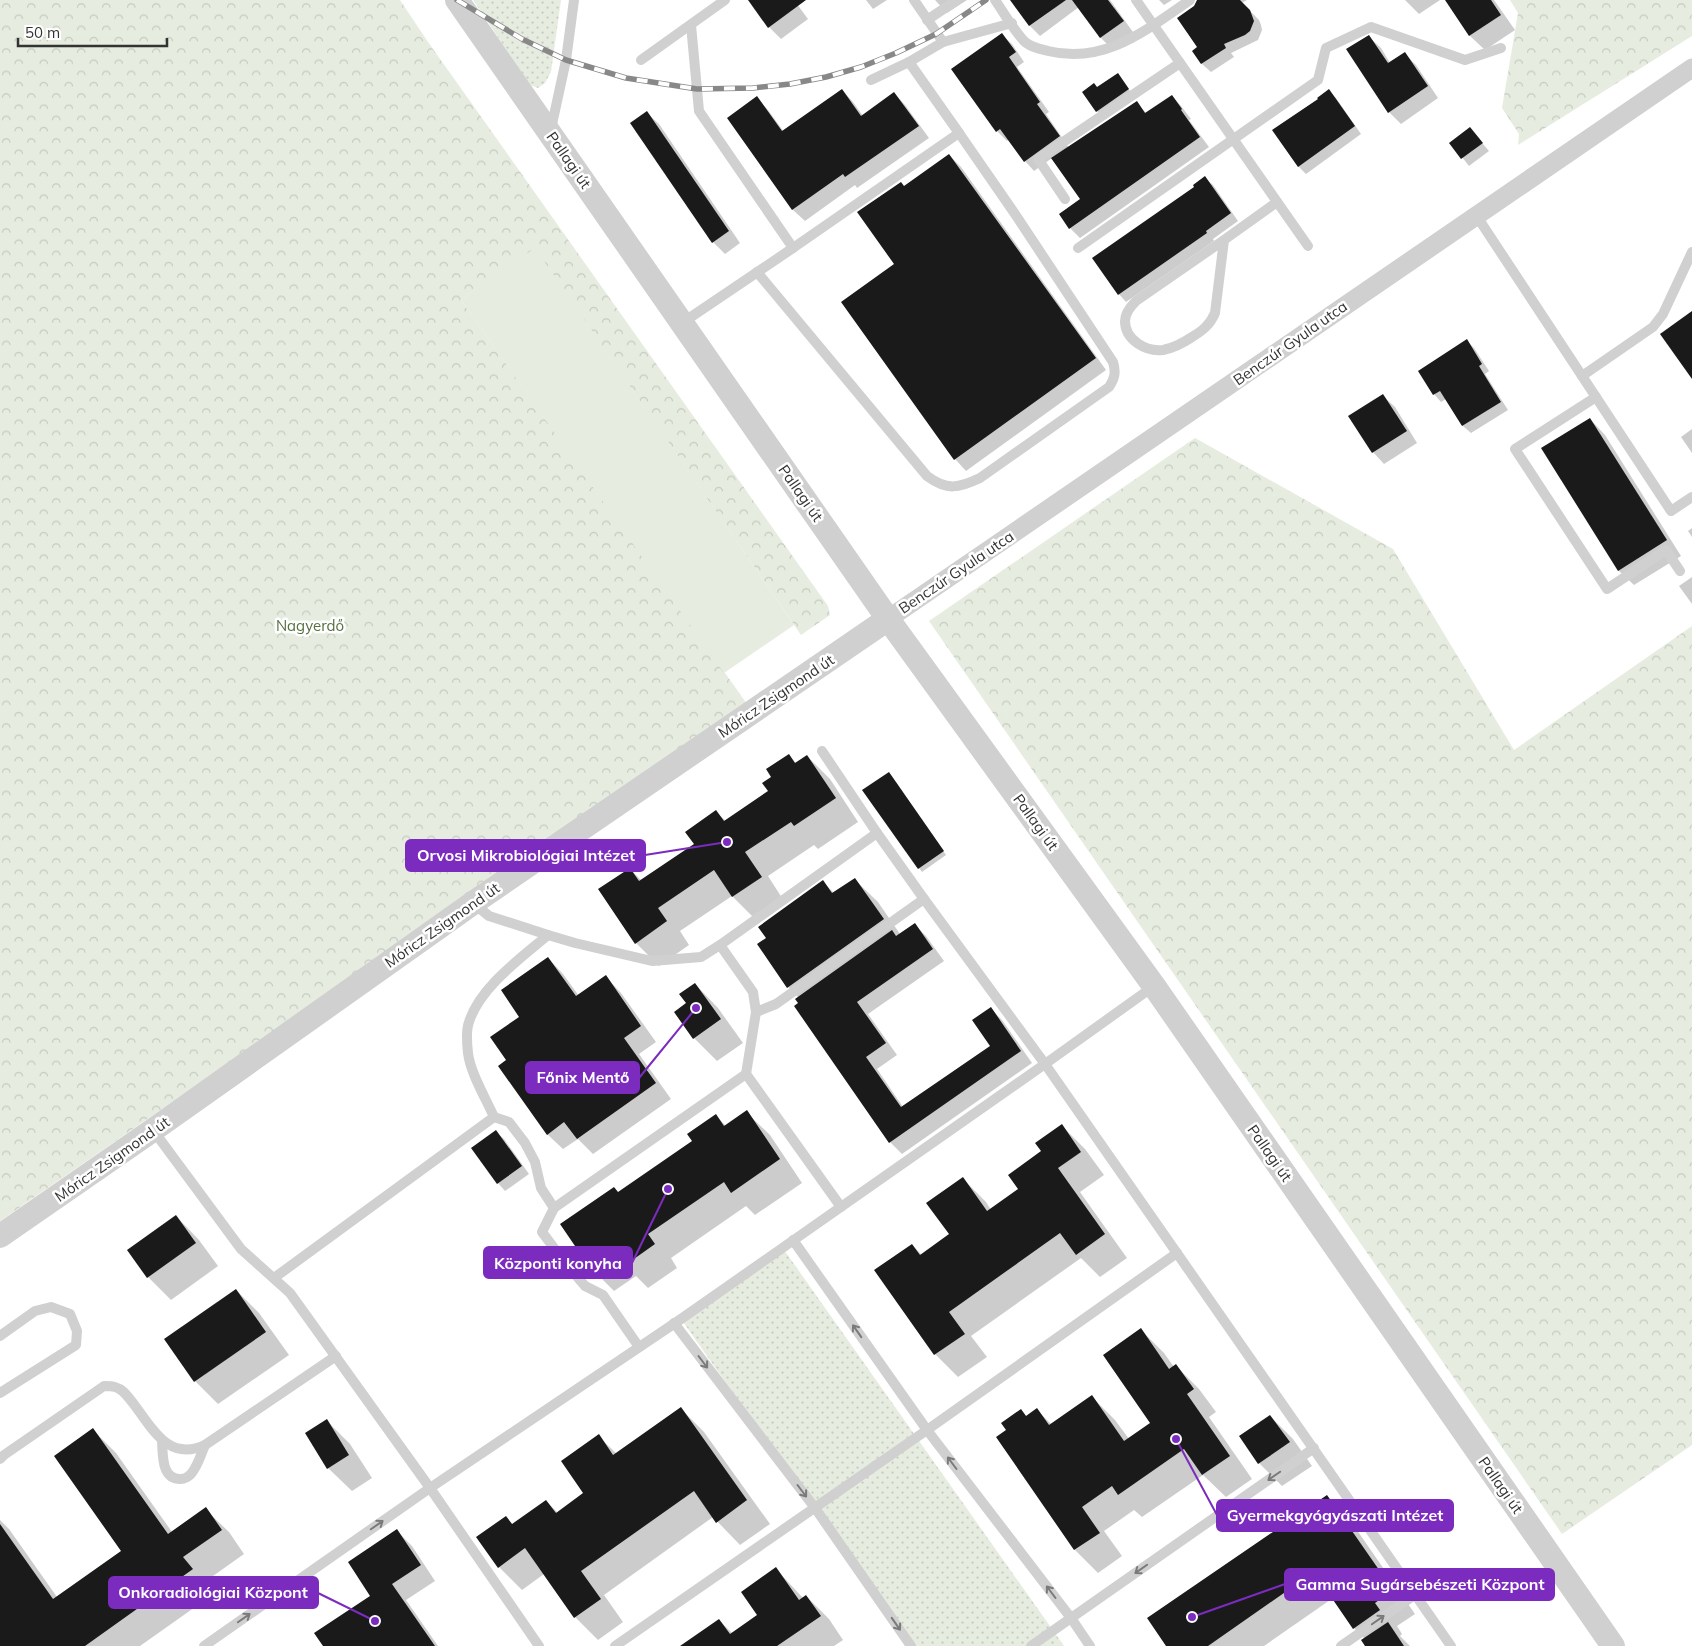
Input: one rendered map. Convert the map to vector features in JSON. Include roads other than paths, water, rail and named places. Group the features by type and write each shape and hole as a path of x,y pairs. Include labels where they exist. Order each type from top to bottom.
{"street":[{"name":"Pallagi út","path":"457,0 888,619 1154,986 1612,1646"},
{"name":"Benczúr Gyula utca","path":"888,619 1692,68"},
{"name":"Móricz Zsigmond út","path":"0,1236 473,903 888,619"}],"lane":[{"path":"550,132 566,60 574,0"},
{"path":"641,60 725,0"},
{"path":"914,0 943,42"},
{"path":"928,20 957,0"},
{"path":"995,0 1025,42 1037,48 1061,54 1080,55 1109,49 1128,41 1190,0"},
{"path":"1136,0 1308,246"},
{"path":"871,80 909,62 943,42 1012,23"},
{"path":"691,25 699,111 794,248"},
{"path":"1078,248 1318,80 1326,48 1371,27 1465,60 1501,48"},
{"path":"757,272 927,476 938,484 949,487 964,486 980,478 1109,387 1114,380 1116,370 1114,362 1026,230 909,62"},
{"path":"1066,199 1038,159 1180,63"},
{"path":"682,323 959,134"},
{"path":"1224,240 1215,313 1204,330 1180,345 1165,350 1143,348 1132,339 1127,331 1125,320 1128,311 1136,301 1277,202"},
{"path":"1476,215 1671,511 1692,497"},
{"path":"1582,376 1653,327 1663,314 1692,252"},
{"path":"1596,397 1516,449 1606,589 1666,550 1680,571"},
{"path":"822,751 924,900 1045,1064 1451,1646"},
{"path":"473,903 489,916 574,943 652,961 701,957 877,832"},
{"path":"756,1012 776,1004 924,900"},
{"path":"548,935 516,962 480,998 468,1024 468,1054 477,1081 494,1117 509,1122 525,1143 535,1162 541,1188 554,1208"},
{"path":"720,945 753,992 756,1012 746,1074 841,1207"},
{"path":"204,1646 430,1488 674,1323 841,1207 1154,986"},
{"path":"638,1347 603,1295 586,1286 542,1232 554,1208 746,1074"},
{"path":"274,1278 494,1117"},
{"path":"153,1130 241,1249 290,1293 430,1488 539,1646"},
{"path":"793,1240 927,1430 1071,1618 1090,1646"},
{"path":"616,1646 927,1430 1177,1253"},
{"path":"0,1336 35,1311 52,1307 70,1314 77,1331 76,1345 0,1393"},
{"path":"674,1323 815,1508 911,1646"},
{"path":"0,1460 4,1455 104,1386 116,1387 126,1394 162,1440 183,1450 193,1450 206,1445 336,1356"},
{"path":"162,1440 166,1471 170,1476 177,1479 184,1479 190,1476 206,1445"},
{"path":"1031,1646 1314,1448"},
{"path":"1341,1646 1416,1594"}],"railway":[{"path":"457,0 522,39 566,60 626,78 697,89 753,88 790,84 826,77 861,67 936,34 986,0"}],"place":[{"name":"Orvosi Mikrobiológiai Intézet","path":"727,842"},
{"name":"Főnix Mentő","path":"696,1008"},
{"name":"Központi konyha","path":"668,1189"},
{"name":"Gyermekgyógyászati Intézet","path":"1176,1439"},
{"name":"Gamma Sugársebészeti Központ","path":"1192,1617"},
{"name":"Onkoradiológiai Központ","path":"375,1621"}],"park label":[{"name":"Nagyerdő","path":"310,625"}]}
